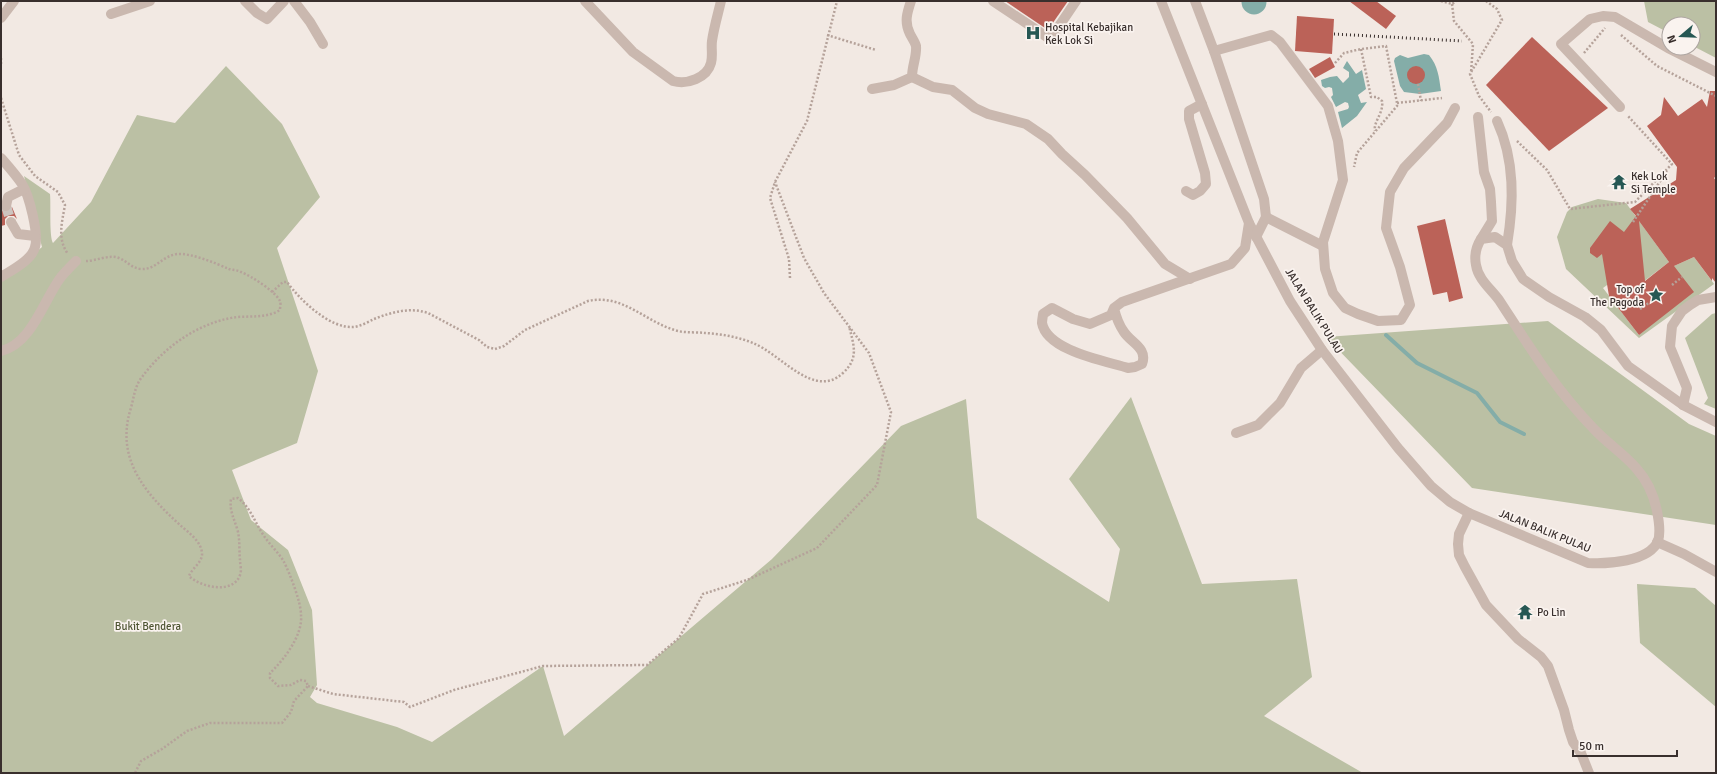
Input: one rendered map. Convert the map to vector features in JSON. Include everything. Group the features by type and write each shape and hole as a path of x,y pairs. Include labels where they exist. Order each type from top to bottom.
{"street":[{"path":"1,18 14,1"},
{"path":"110,14 150,1"},
{"path":"244,1 257,13 267,19 284,1"},
{"path":"294,1 310,22 322,44"},
{"path":"585,1 633,52 673,81 679,83 694,80 702,76 711,64 712,41 721,1"},
{"path":"910,1 906,18 909,32 916,44 912,76"},
{"path":"992,1 1050,38 1076,1"},
{"name":"JALAN BALIK PULAU","path":"1161,1 1249,223 1290,300 1322,350 1398,448 1431,486 1450,502 1469,513 1588,563 1602,564 1637,558 1648,552 1658,542"},
{"path":"1194,1 1214,51 1264,199 1266,217 1256,237"},
{"path":"1620,107 1561,44 1590,19 1603,16 1615,17 1668,48 1716,72"},
{"path":"1214,51 1271,35 1280,42 1328,106 1338,141 1343,180 1323,242 1325,269 1333,293 1345,308 1378,321 1401,320 1410,305 1400,267 1386,228 1390,192 1404,168 1447,123 1455,108"},
{"path":"872,89 894,85 912,76"},
{"path":"912,76 933,87 952,90 975,108 988,114 1026,124 1048,139 1127,218 1165,264 1190,279"},
{"path":"1186,191 1193,195 1200,192 1206,184 1205,173 1189,119 1189,111 1202,104"},
{"path":"1478,117 1484,172 1490,189 1492,221 1477,246 1475,254 1476,266 1480,277 1498,299 1529,348 1565,397 1595,430 1637,469 1653,496 1660,524 1658,542 1684,554 1716,572"},
{"path":"1497,121 1505,142 1512,181 1512,209 1507,244 1512,261 1523,279 1549,297 1585,318 1601,330 1628,366 1683,405 1716,422"},
{"path":"1,158 17,177 24,189 35,236 35,247 30,256 16,268 1,277"},
{"path":"6,206 8,197 24,189"},
{"path":"1266,217 1323,246"},
{"path":"11,222 18,234 35,236"},
{"path":"1114,308 1117,321 1125,334 1140,348 1143,354 1142,364 1135,367 1128,368 1064,348 1047,333 1042,323 1043,314 1052,308 1073,319 1090,324 1111,315 1114,308 1122,302 1231,264 1245,248 1249,223"},
{"path":"1481,239 1495,237 1507,244"},
{"path":"1,351 9,349 30,330 61,277 76,261"},
{"path":"1683,405 1687,388 1670,347 1672,326 1682,311 1690,305 1698,300 1716,297"},
{"path":"1236,433 1258,425 1280,403 1301,368 1322,350"},
{"path":"1469,513 1459,534 1458,544 1459,554 1465,567 1486,604 1518,639 1541,657 1548,666 1571,736 1582,753 1589,773"}],"path":[{"path":"790,278 789,259 770,198 774,182 807,121 827,35 837,1"},
{"path":"1441,1 1452,4"},
{"path":"1452,4 1456,1"},
{"path":"1470,74 1502,20 1497,9 1486,1"},
{"path":"1452,4 1454,21 1473,44 1470,74 1479,96 1497,121"},
{"path":"1583,54 1608,25"},
{"path":"1619,34 1657,66 1716,96"},
{"path":"827,35 876,50"},
{"path":"1335,63 1344,53 1386,46 1397,106 1357,153 1352,173"},
{"path":"1361,49 1371,97 1377,97 1382,101 1383,107 1374,126 1375,131"},
{"path":"1,58 1,66"},
{"path":"1418,84 1421,101"},
{"path":"1,98 19,155 35,176 58,192 65,205 60,228 63,248 76,261 93,261 111,257 119,258 128,265 140,269 152,268 164,259 176,254 188,256 214,262 230,269 240,271 272,292 280,302 280,310 272,315 236,318 214,324 176,342 168,349 142,377 136,387 127,423 126,436 128,455 136,473 160,506 197,541 202,553 201,560 189,576 194,581 216,587 226,587 236,583 241,574 238,533 229,507 231,499 238,498 252,514 264,536 284,562 298,599 301,615 300,627 292,645 281,663 270,673 270,678 278,686 291,685 300,680 306,681 308,686 333,694 404,702 410,707 454,690 543,666 648,665 679,638 703,594 747,580 817,548 877,485 891,412 869,353 824,293 804,258 774,182"},
{"path":"1396,103 1442,98"},
{"path":"1620,107 1672,164"},
{"path":"1514,138 1547,170 1570,208 1635,202 1672,164"},
{"path":"1634,222 1672,164"},
{"path":"1672,284 1682,277"},
{"path":"272,292 283,282 287,282 296,294 313,310 333,322 346,326 355,327 383,316 405,310 420,310 479,340 487,347 495,349 504,346 525,330 588,301 598,298 626,305 650,320 678,331 708,333 738,338 766,348 804,377 816,382 824,382 839,376 850,367 854,358 854,346 849,325"},
{"path":"1640,309 1650,302"},
{"path":"134,772 141,761 162,749 187,731 199,727 210,724 282,723 291,712 294,701 308,686"}],"green space":[{"path":"1644,1 1716,1 1716,58 1701,50 1701,16 1661,16 1661,29 1648,22"},
{"name":"Bukit Bendera","path":"226,66 282,124 320,197 277,248 318,371 297,443 232,470 251,520 288,550 312,610 317,685 310,697 317,703 397,727 432,742 543,666 564,736 772,559 901,426 966,399 977,518 1109,602 1120,549 1069,479 1131,397 1202,584 1297,579 1312,677 1264,716 1363,773 1,773 1,282 42,247 24,176 50,194 53,243 91,202 137,115 175,123"},
{"path":"1598,199 1626,203 1669,262 1630,292 1618,277 1603,288 1639,335 1674,266 1694,257 1714,284 1639,338 1566,269 1557,237 1567,212 1572,207"},
{"path":"1716,313 1716,409 1704,404 1708,398 1685,338 1712,314"},
{"path":"1548,321 1689,424 1716,436 1716,525 1472,488 1326,337"},
{"path":"1637,584 1695,588 1716,606 1716,707 1640,643"}],"water":[{"path":"1424,54 1429,55 1434,63 1439,76 1441,91 1420,94 1404,92 1400,86 1394,61 1395,58 1400,55 1408,58"},
{"path":"1347,61 1356,74 1362,70 1366,89 1358,95 1361,103 1367,102 1357,116 1342,128 1338,112 1348,109 1348,103 1345,102 1336,107 1331,97 1333,95 1332,88 1325,88 1322,86 1321,80 1337,76 1343,83 1349,77 1349,72 1343,68"}],"building":[{"path":"1005,1 1068,1 1048,30"},
{"path":"1349,1 1376,1 1396,16 1386,29"},
{"path":"1297,16 1334,19 1332,54 1295,51"},
{"path":"1532,37 1608,108 1549,151 1486,85"},
{"path":"1330,57 1335,67 1315,78 1309,69"},
{"path":"1416,66 1420,67 1424,71 1424,79 1420,83 1416,84 1412,83 1408,79 1407,75 1408,71 1412,67"},
{"path":"1710,91 1716,91 1716,176 1714,178 1716,181 1716,283 1712,278 1712,281 1694,257 1674,266 1694,292 1639,335 1609,296 1602,254 1597,258 1590,253 1590,248 1610,221 1624,232 1636,216 1630,209 1676,180 1677,167 1647,126 1661,115 1664,97 1678,116 1702,99 1707,107","holes":["1639,221 1669,262 1645,281"]},
{"path":"12,207 17,219 14,216 8,216 5,219 5,225 1,226 1,210 8,212"},
{"path":"1445,219 1463,298 1449,302 1447,292 1433,295 1417,226"}],"waterway":[{"path":"1386,335 1417,363 1477,393 1500,422 1524,434"}],"tunnel":[{"path":"6,206 11,222"}],"railway":[{"path":"1334,34 1462,41"}],"place":[{"name":"Hospital Kebajikan Kek Lok Si","path":"1033,33"},
{"name":"Kek Lok Si Temple","path":"1619,182"},
{"name":"Top of The Pagoda","path":"1656,295"},
{"name":"Po Lin","path":"1525,612"}]}
